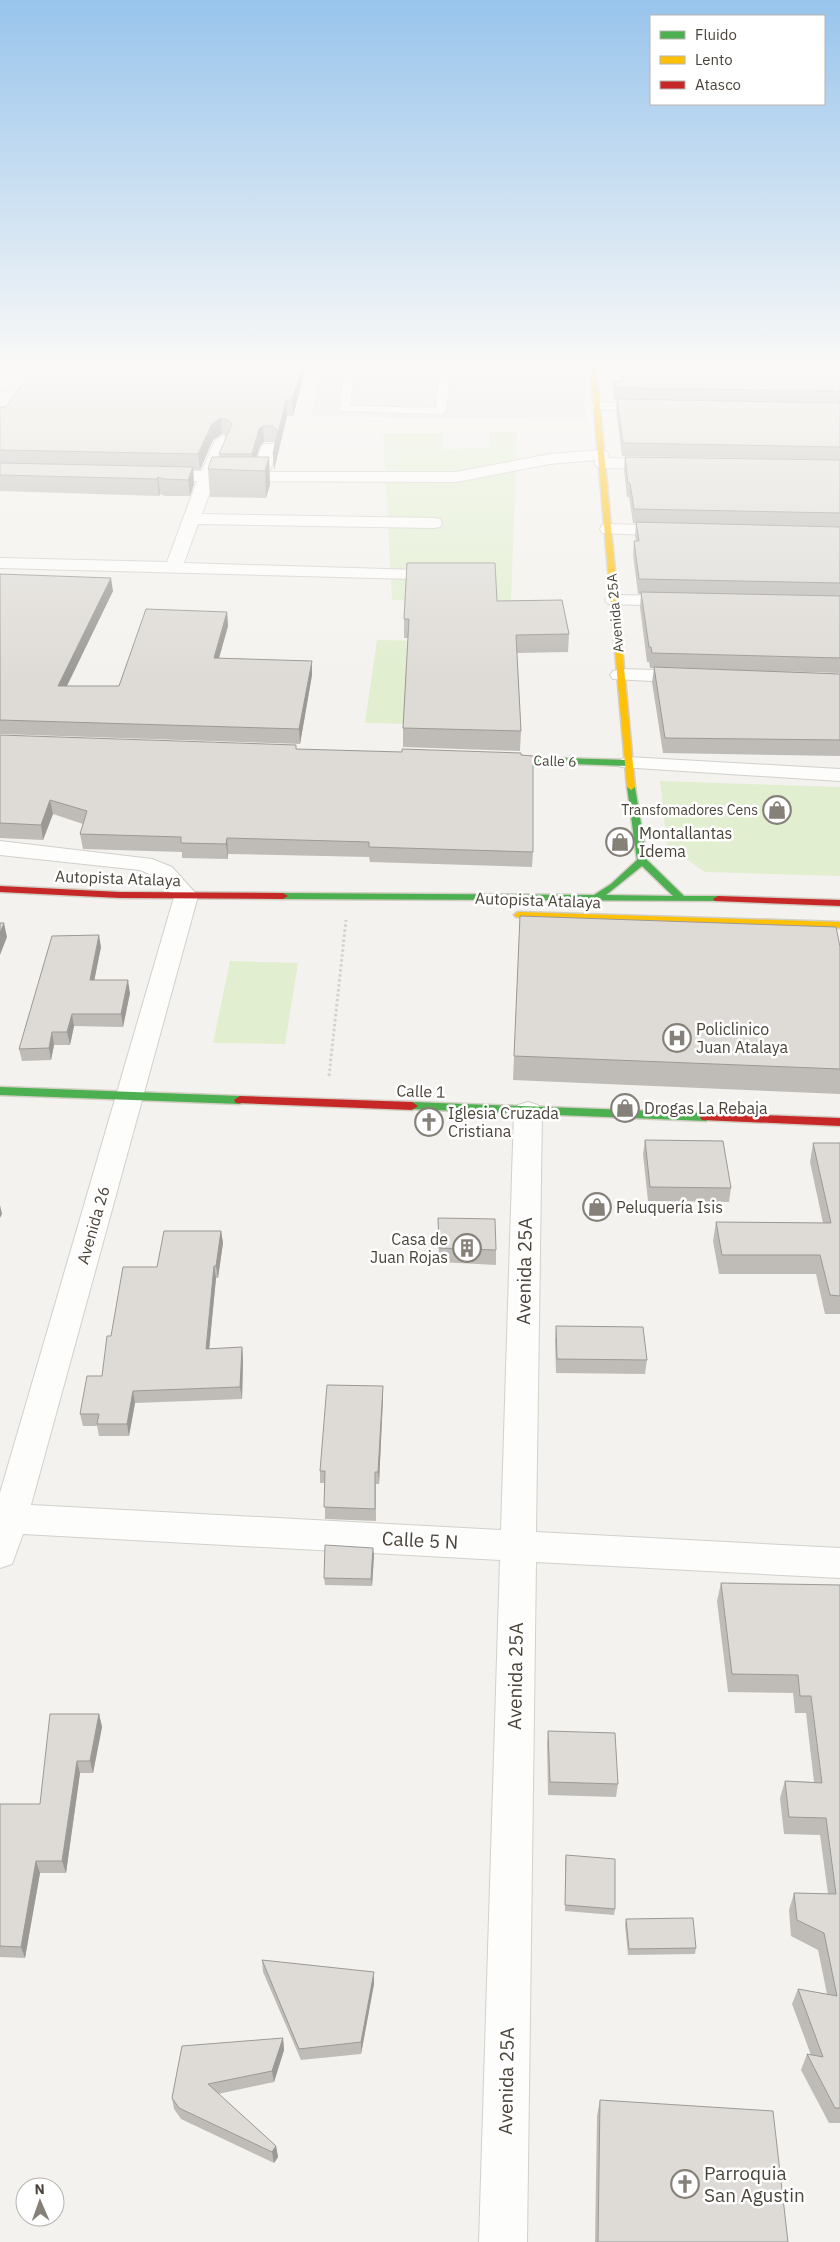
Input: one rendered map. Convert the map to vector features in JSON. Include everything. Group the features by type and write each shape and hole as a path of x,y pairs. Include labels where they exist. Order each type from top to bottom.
{"street":[{"path":"174,566 210,470"},
{"path":"262,476 263,470"},
{"path":"138,476 456,477 495,470"},
{"name":"Avenida 25A","path":"602,470 628,763 642,860"},
{"path":"192,519 434,523"},
{"path":"608,530 685,531"},
{"path":"0,563 174,566 412,574"},
{"path":"614,600 692,601"},
{"path":"620,675 706,677"},
{"name":"Calle 6","path":"479,758 628,763 840,775"},
{"path":"0,848 144,864 164,872 186,896"},
{"path":"596,898 614,886 642,860 681,898"},
{"name":"Autopista Atalaya","path":"0,889 120,896 681,898 840,903"},
{"name":"Avenida 26","path":"0,1553 5,1518 186,896"},
{"name":"Autopista Atalaya","path":"236,897 375,909"},
{"name":"Autopista Atalaya","path":"512,915 840,925"},
{"name":"Calle 1","path":"0,1091 840,1122"},
{"name":"Avenida 25A","path":"503,2242 528,1111"},
{"name":"Calle 5 N","path":"5,1518 840,1562"}],"path":[{"path":"326,1104 347,906"}],"green space":[{"path":"385,470 516,470 511,603 392,600"},
{"path":"377,640 502,642 501,726 365,723"},
{"path":"660,781 840,787 840,876 705,872 667,846"},
{"path":"230,961 298,963 285,1044 213,1043"}],"building":[{"path":"0,470 192,470 188,480 158,477 157,479 0,475"},
{"path":"226,470 265,470 265,471"},
{"path":"626,470 840,470 840,513 634,509 630,483 628,483"},
{"path":"636,522 840,527 840,583 639,579 634,541 639,541"},
{"path":"407,563 495,563 497,601 562,600 569,634 516,635 521,731 403,728 409,619 404,619"},
{"path":"0,574 111,578 58,686 119,686 146,609 227,612 214,658 312,661 299,729 0,720"},
{"path":"641,592 840,596 840,658 652,653 651,647 649,647"},
{"path":"654,667 840,674 840,740 665,738"},
{"path":"0,735 296,745 296,749 402,752 402,749 521,753 521,755 533,756 533,852 369,847 369,842 227,838 226,844 181,843 181,837 80,834 87,811 50,800 41,825 0,823"},
{"name":"Policlinico Juan Atalaya","path":"520,916 836,927 840,947 840,1069 514,1056"},
{"path":"0,923 4,923 0,933"},
{"path":"99,935 90,980 128,980 121,1014 72,1014 67,1032 52,1032 49,1048 19,1049 52,936"},
{"path":"645,1140 723,1141 731,1188 650,1187"},
{"path":"813,1143 840,1143 840,1296 830,1295 820,1255 722,1255 716,1222 831,1223"},
{"path":"438,1218 495,1219 496,1250 439,1248"},
{"path":"164,1231 221,1231 216,1266 214,1266 206,1349 242,1347 240,1387 133,1391 127,1424 97,1424 99,1414 80,1414 87,1376 102,1376 107,1336 111,1336 123,1267 157,1267"},
{"path":"556,1326 643,1327 647,1360 557,1359"},
{"path":"327,1385 383,1386 378,1472 375,1472 375,1509 324,1507 325,1471 320,1471"},
{"path":"325,1545 373,1548 371,1579 324,1578"},
{"path":"721,1583 840,1585 840,2108 835,2108 807,2054 823,2057 798,1989 837,1996 824,1933 797,1920 794,1893 836,1894 826,1818 789,1817 785,1781 822,1783 811,1696 800,1696 798,1675 732,1674"},
{"path":"50,1714 99,1714 90,1761 77,1761 62,1861 36,1861 21,1947 0,1946 0,1804 40,1804"},
{"path":"548,1731 615,1733 618,1784 550,1782"},
{"path":"566,1855 615,1859 615,1909 565,1905"},
{"path":"693,1918 696,1948 629,1949 626,1919"},
{"path":"262,1960 374,1972 361,2042 299,2049"},
{"path":"283,2038 272,2071 208,2084 276,2146 272,2152 179,2108 172,2098 182,2046"},
{"name":"Parroquia San Agustin","path":"600,2100 773,2111 788,2242 598,2242"}],"traffic: fast":[{"path":"495,759 628,763"},
{"path":"631,787 642,861 681,898"},
{"path":"596,898 614,886 642,861"},
{"path":"283,896 718,899"},
{"path":"0,1091 240,1100"},
{"path":"412,1106 706,1117"}],"traffic: slow":[{"path":"602,470 631,787"},
{"path":"519,915 840,925"}],"traffic: jam":[{"path":"0,889 120,895 283,896"},
{"path":"718,899 840,903"},
{"path":"240,1100 412,1106"},
{"path":"706,1117 840,1122"}],"place":[{"name":"Transfomadores Cens","path":"777,810"},
{"name":"Montallantas Idema","path":"620,842"},
{"name":"Policlinico Juan Atalaya","path":"677,1038"},
{"name":"Drogas La Rebaja","path":"625,1108"},
{"name":"Iglesia Cruzada Cristiana","path":"429,1122"},
{"name":"Peluquería Isis","path":"597,1207"},
{"name":"Casa de Juan Rojas","path":"467,1248"},
{"name":"Parroquia San Agustin","path":"685,2184"}]}
